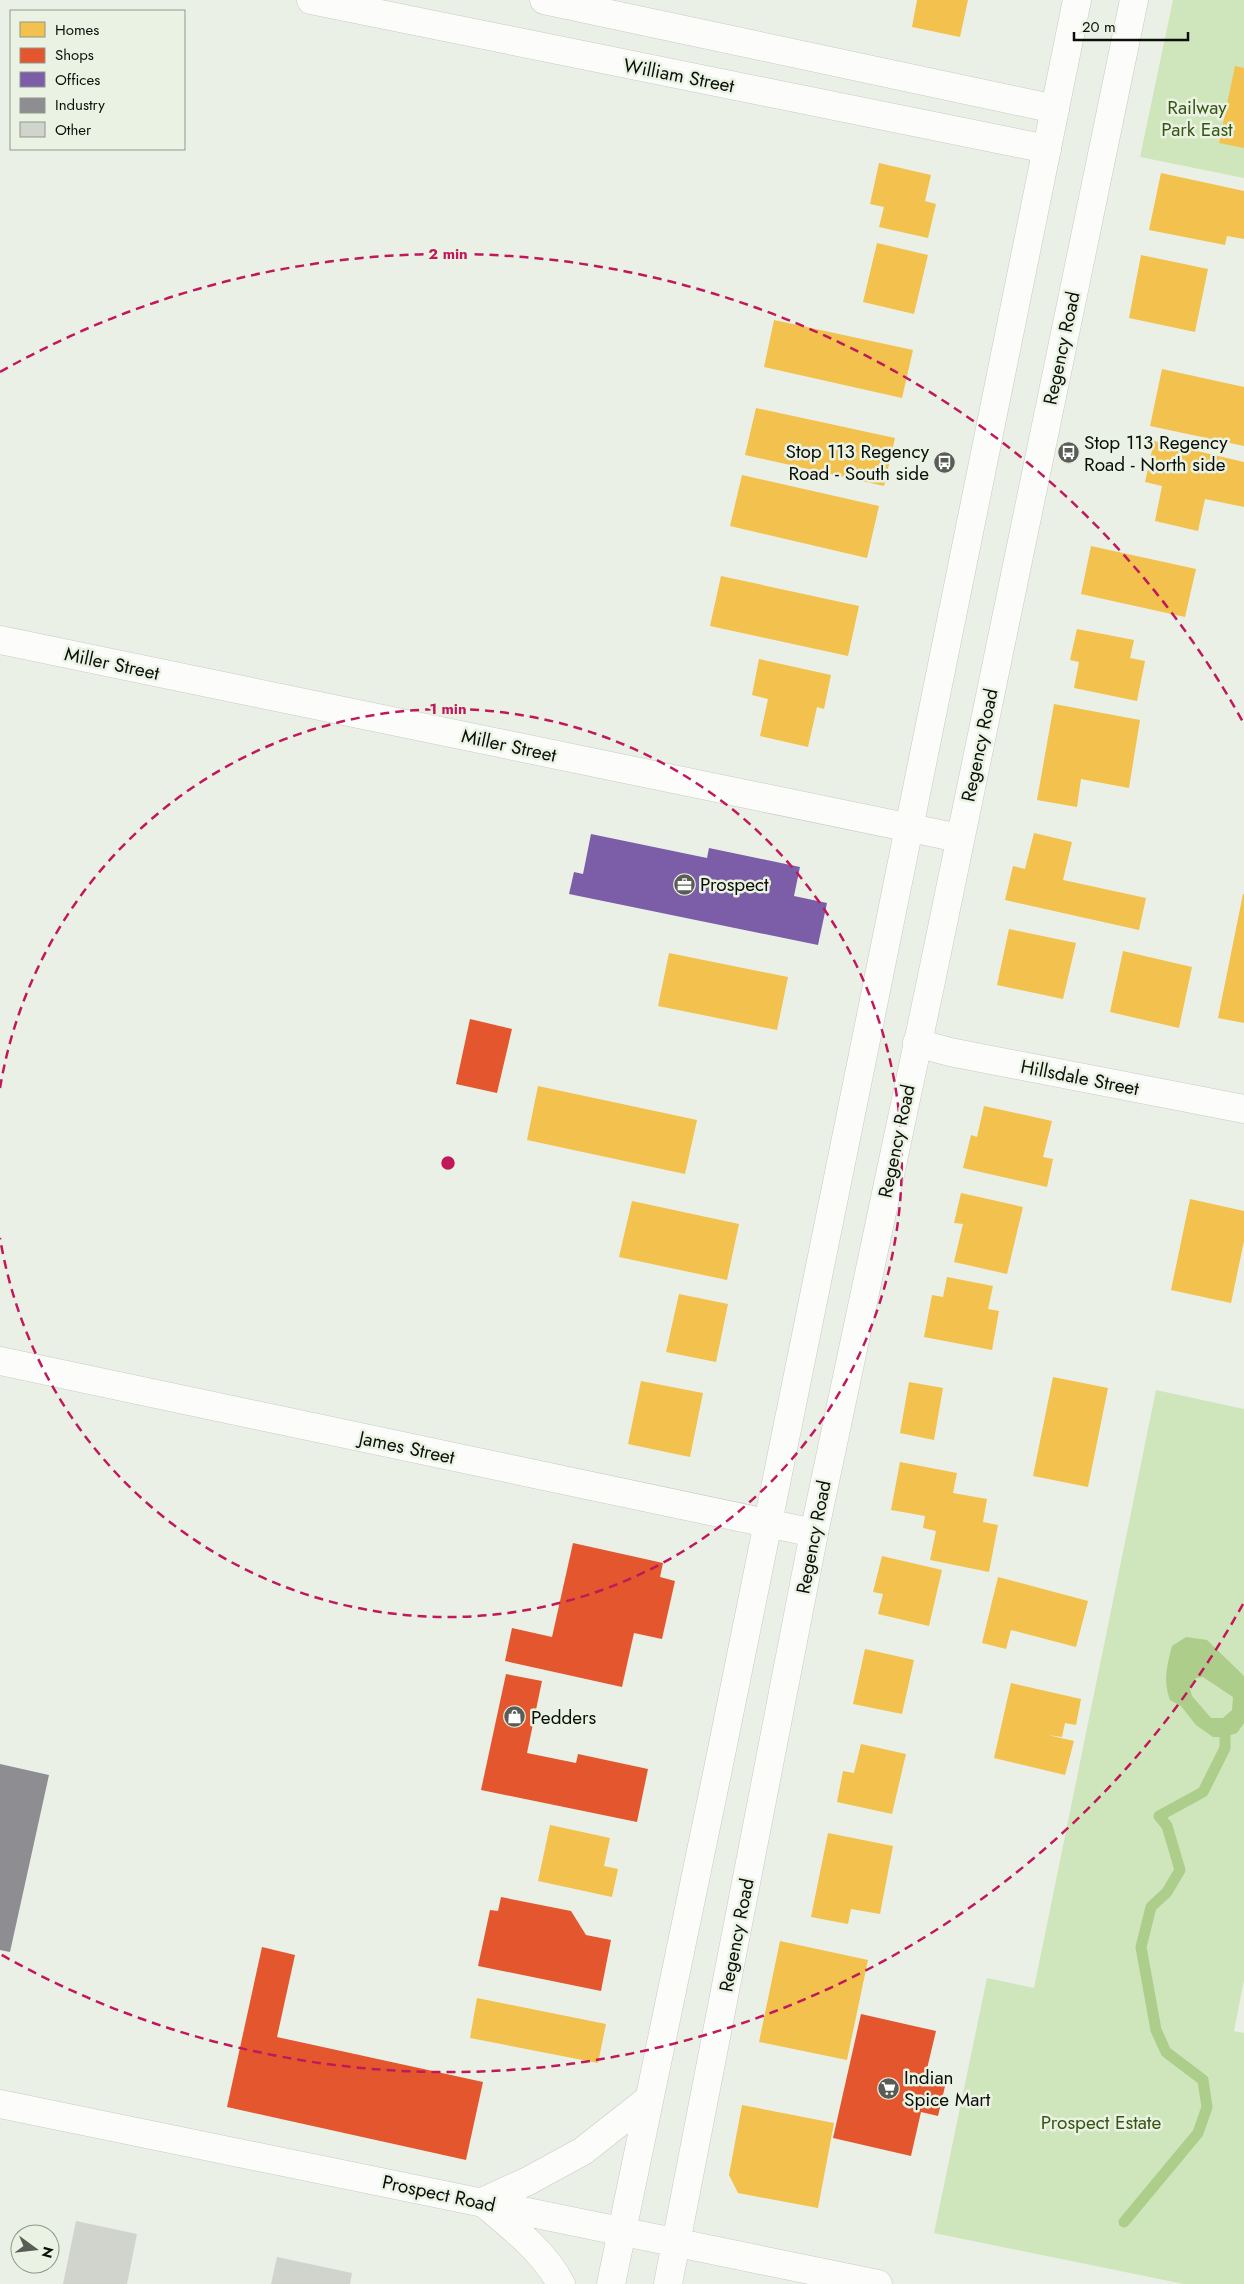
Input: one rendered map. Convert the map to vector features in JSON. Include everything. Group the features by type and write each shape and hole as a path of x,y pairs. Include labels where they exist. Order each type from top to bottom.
{"main road":[{"name":"William Street","path":"311,0 1047,149"},
{"path":"544,0 1055,109"},
{"path":"611,2284 1077,0"},
{"name":"Regency Road","path":"668,2284 814,1533 1134,0"},
{"path":"823,104 831,61"},
{"path":"966,133 974,92"},
{"name":"Miller Street","path":"0,640 959,838"},
{"name":"Hillsdale Street","path":"917,1043 1244,1109"},
{"name":"James Street","path":"0,1362 814,1533"},
{"path":"561,2284 542,2258 519,2234 482,2202 537,2176 583,2151 649,2100"},
{"name":"Prospect Road","path":"0,2104 878,2284"}],"green space":[{"name":"Railway Park East","path":"1173,0 1244,0 1244,178 1140,157"},
{"name":"Prospect Estate","path":"1156,1390 1244,1409 1244,1980 1234,2031 1244,2033 1244,2284 1184,2284 934,2233 987,1978 1034,1988"}],"shaded area":[{"path":"1186,1637 1207,1640 1244,1676 1244,1723 1237,1733 1225,1737 1213,1737 1196,1725 1181,1706 1170,1700 1166,1679 1172,1646","holes":["1203,1677 1233,1697 1232,1710 1223,1718 1211,1718 1192,1696 1190,1688 1196,1678"]}],"building: Homes":[{"path":"917,0 968,0 960,37 912,27"},
{"path":"1235,66 1244,68 1244,148 1219,143"},
{"path":"879,163 931,175 925,201 936,204 928,238 879,227 884,207 870,204"},
{"path":"1161,173 1244,191 1244,239 1227,236 1225,245 1149,230"},
{"path":"877,243 928,255 914,314 863,302"},
{"path":"1141,255 1208,269 1195,332 1129,318"},
{"path":"774,320 913,350 902,398 764,367"},
{"path":"1162,369 1244,387 1244,446 1150,426"},
{"path":"756,408 895,438 884,486 745,455"},
{"path":"1154,441 1244,462 1244,507 1205,499 1198,531 1155,521 1162,486 1145,482"},
{"path":"742,475 879,506 867,558 730,526"},
{"path":"1091,546 1196,569 1185,617 1081,594"},
{"path":"721,576 859,606 848,656 710,626"},
{"path":"1077,629 1134,640 1130,658 1145,661 1137,701 1074,688 1079,662 1070,660"},
{"path":"759,659 831,675 824,709 817,707 808,747 760,736 768,699 752,695"},
{"path":"1054,704 1140,720 1129,788 1081,779 1077,807 1037,800"},
{"path":"1034,833 1072,842 1063,880 1146,898 1139,930 1005,900 1013,866 1025,869"},
{"path":"1244,894 1244,1023 1218,1018"},
{"path":"1009,929 1076,943 1063,999 997,985"},
{"path":"1123,951 1192,967 1179,1028 1110,1012"},
{"path":"669,953 788,977 777,1030 658,1006"},
{"path":"538,1086 697,1120 685,1174 527,1140"},
{"path":"984,1106 1052,1121 1043,1157 1053,1159 1047,1187 963,1168 971,1135 977,1137"},
{"path":"961,1193 1023,1207 1007,1274 954,1262 963,1224 954,1223"},
{"path":"1190,1199 1244,1211 1244,1241 1231,1303 1171,1290"},
{"path":"632,1201 739,1224 727,1280 619,1257"},
{"path":"947,1277 993,1286 988,1309 999,1311 992,1350 924,1337 932,1295 943,1297"},
{"path":"679,1294 728,1304 716,1362 666,1352"},
{"path":"1053,1377 1108,1388 1088,1487 1033,1476"},
{"path":"641,1381 703,1393 690,1457 628,1444"},
{"path":"909,1382 943,1388 934,1440 900,1433"},
{"path":"900,1462 957,1473 953,1493 987,1499 983,1522 998,1525 989,1572 930,1560 936,1531 923,1528 925,1516 891,1510"},
{"path":"882,1556 942,1570 929,1626 878,1614 883,1594 873,1592"},
{"path":"998,1577 1088,1601 1076,1647 1011,1630 1006,1649 982,1643"},
{"path":"865,1649 914,1660 902,1714 853,1704"},
{"path":"1011,1683 1081,1699 1076,1725 1065,1723 1062,1737 1048,1735 1074,1741 1065,1775 994,1758"},
{"path":"861,1744 906,1754 892,1814 837,1802 843,1771 854,1773"},
{"path":"550,1825 610,1838 604,1866 618,1869 612,1897 538,1881"},
{"path":"828,1833 893,1846 880,1914 851,1909 848,1924 811,1917"},
{"path":"780,1941 868,1960 847,2060 759,2042"},
{"path":"477,1998 606,2024 598,2063 470,2038"},
{"path":"742,2105 834,2123 818,2208 738,2193 729,2175"}],"building: Shops":[{"path":"470,1019 512,1029 497,1093 456,1084"},
{"path":"573,1543 663,1563 660,1577 675,1581 662,1639 634,1633 622,1687 505,1661 512,1628 552,1637"},
{"name":"Pedders","path":"506,1674 542,1681 527,1753 576,1763 578,1754 648,1769 637,1822 481,1790"},
{"path":"501,1897 571,1911 586,1935 611,1940 601,1991 478,1966 490,1910 498,1911"},
{"path":"262,1947 295,1955 277,2037 483,2082 466,2160 227,2107"},
{"path":"861,2014 936,2031 926,2073 947,2078 938,2116 921,2112 911,2156 833,2138"}],"building: Offices":[{"name":"Prospect","path":"591,834 707,858 709,848 800,867 794,896 827,903 818,945 569,894 574,872 583,874"}],"building: Industry":[{"path":"0,1764 49,1775 10,1952 0,1950"}],"building: Other":[{"path":"76,2221 137,2234 127,2284 63,2284"},
{"path":"277,2257 352,2273 350,2284 271,2284"}],"waterway":[{"path":"1124,2222 1198,2133 1207,2107 1203,2080 1166,2052 1156,2030 1141,1947 1151,1907 1167,1892 1180,1870 1167,1826 1159,1816 1203,1792 1225,1748 1225,1737"}],"place":[{"name":"Stop 113 Regency Road - North side","path":"1068,453"},
{"name":"Stop 113 Regency Road - South side","path":"945,462"},
{"name":"Prospect","path":"684,884"},
{"name":"Pedders","path":"515,1717"},
{"name":"Indian Spice Mart","path":"888,2088"}]}
